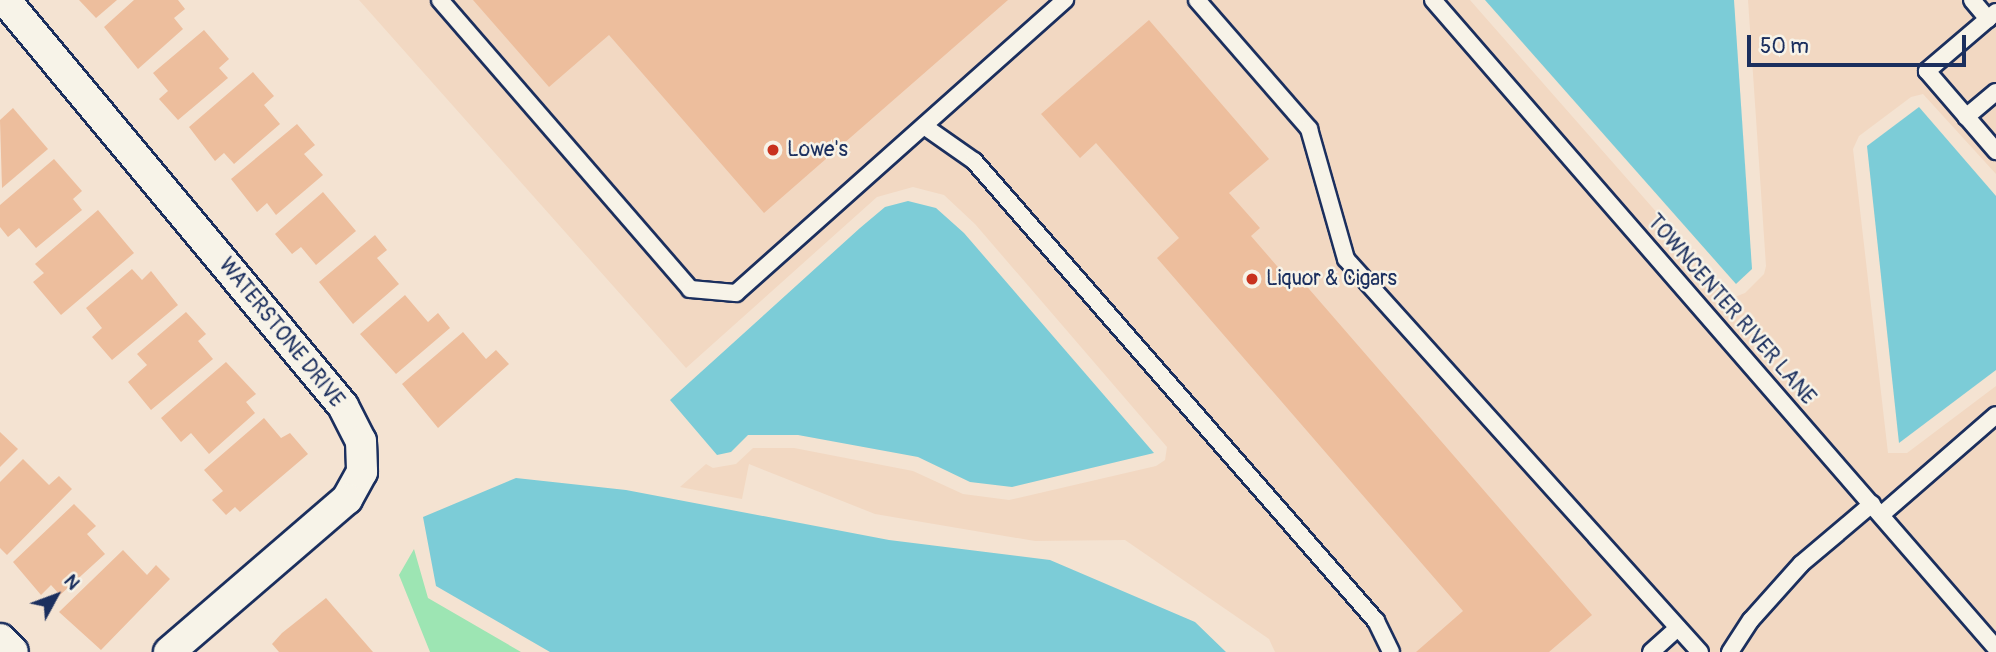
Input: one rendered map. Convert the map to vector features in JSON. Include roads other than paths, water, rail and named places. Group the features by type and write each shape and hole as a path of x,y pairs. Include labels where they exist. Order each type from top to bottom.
{"street":[{"name":"WATERSTONE DRIVE","path":"5,0 343,406 361,441 362,472 347,499 169,652"},
{"path":"0,639 13,652"}],"lane":[{"path":"440,0 690,289 736,293 1065,0"},
{"path":"1196,0 1309,129 1346,259 1700,652"},
{"name":"TOWNCENTER RIVER LANE","path":"1433,0 1996,648"},
{"path":"1972,0 1992,16 1927,71 1996,151"},
{"path":"1966,117 1996,92"},
{"path":"924,126 974,161 1376,621 1391,652"},
{"path":"1730,652 1751,620 1801,564 1876,510 1996,415"},
{"path":"1651,652 1678,628"}],"water":[{"path":"1485,0 1734,0 1752,269 1736,284"},
{"path":"1919,107 1996,196 1996,370 1899,443 1867,146"},
{"path":"908,201 936,208 964,233 1154,453 1012,487 970,482 918,457 798,435 748,435 731,452 717,455 670,400 885,207"},
{"path":"516,478 626,490 889,540 1050,560 1195,622 1226,652 550,652 436,586 423,517"}],"place":[{"name":"Lowe's","path":"773,150"},
{"name":"Liquor & Cigars","path":"1252,279"}]}
